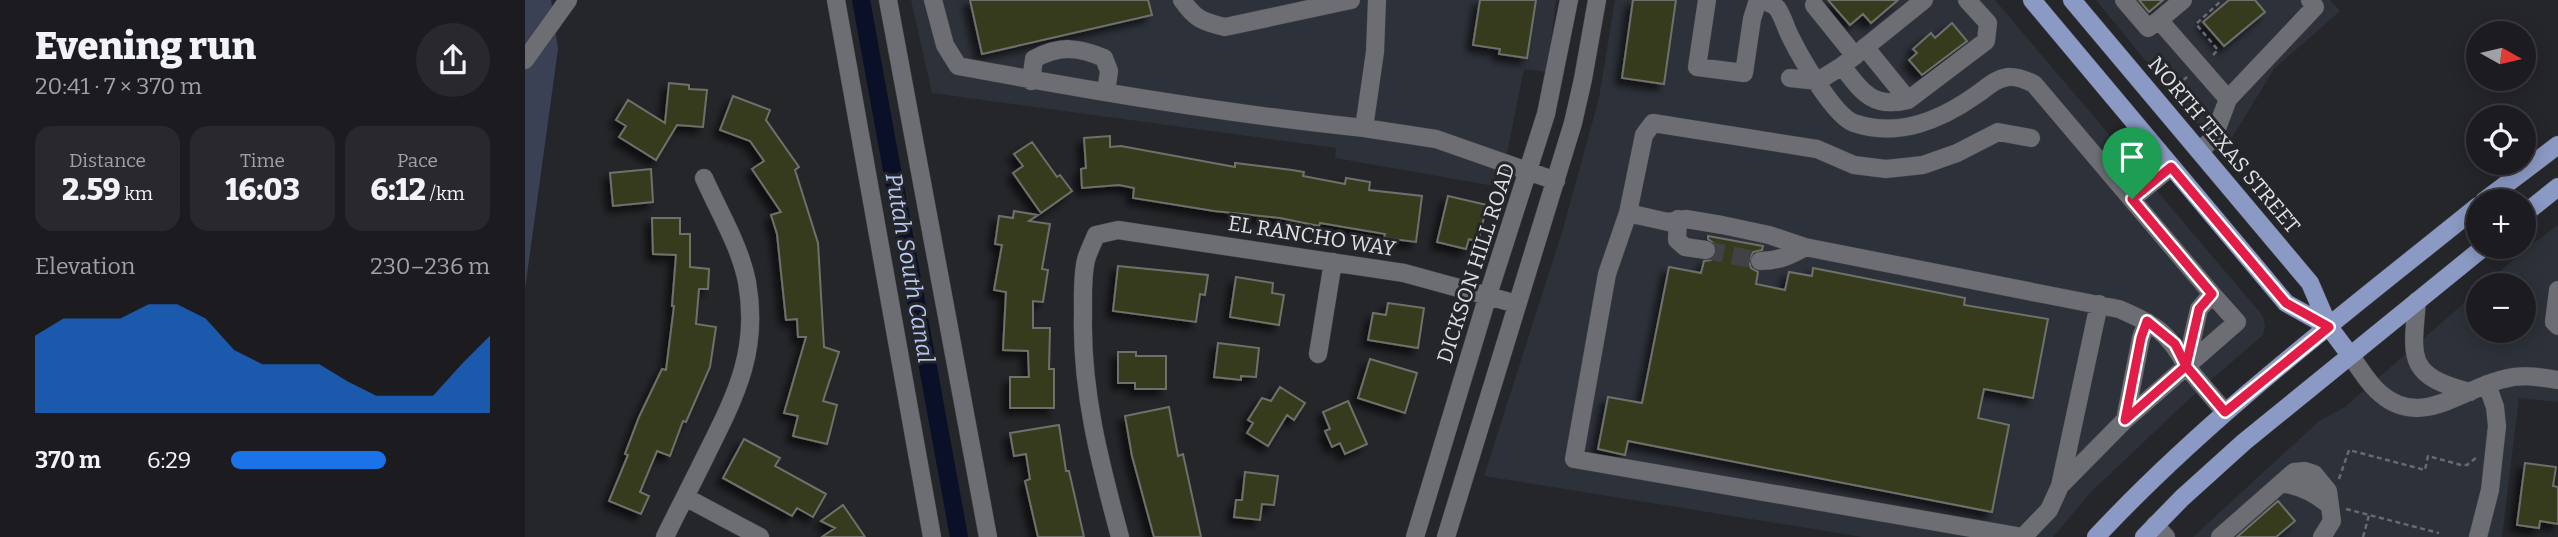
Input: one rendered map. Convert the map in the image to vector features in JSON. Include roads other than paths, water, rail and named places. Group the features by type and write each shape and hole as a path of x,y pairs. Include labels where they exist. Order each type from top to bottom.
{"main road":[{"name":"NORTH TEXAS STREET","path":"2032,0 2286,303 2329,327"},
{"name":"NORTH TEXAS STREET","path":"2072,0 2310,283 2329,327 2350,355"},
{"path":"2500,189 2558,145"},
{"path":"2536,205 2558,187"},
{"path":"2096,537 2159,471 2225,412 2466,216"},
{"path":"2155,533 2220,463 2469,259"}],"street":[{"path":"525,60 568,0"},
{"path":"836,0 932,537"},
{"path":"888,0 988,537"},
{"path":"933,0 945,45 958,66 1106,92 1436,139 1556,181"},
{"path":"1182,0 1192,15 1208,24 1225,27 1351,0"},
{"path":"1364,128 1375,52 1377,0"},
{"name":"DICKSON HILL ROAD","path":"1415,537 1546,114 1569,0"},
{"path":"1446,537 1556,181 1583,79 1597,0"},
{"path":"1707,0 1697,67 1744,73 1752,19 1758,0"},
{"path":"1790,78 1818,81 1924,0"},
{"path":"1854,56 1861,92 1877,101 1896,103 1909,100 1986,41 1988,23 1967,0"},
{"path":"2124,0 2148,28 2183,0"},
{"path":"2199,151 2213,139 2228,99 2315,7 2310,0"},
{"path":"1775,3 1792,40 1829,102 1852,123 1906,128 1929,121 1968,100 1994,81 2010,77 2023,78 2034,84 2237,322 2125,420 2060,486"},
{"path":"1814,5 1854,56 1909,100"},
{"path":"2159,20 2228,99"},
{"path":"1031,80 1034,59 1050,50 1081,48 1104,58 1109,71 1106,92"},
{"path":"2031,138 1998,132 1946,157 1923,164 1886,169 1854,165 1817,149 1653,123 1644,135 1628,214 1607,274 1574,458 2023,537 2049,510 2060,486 2099,304"},
{"path":"2132,199 2171,167"},
{"path":"664,537 742,380 748,349 751,313 747,280 737,250 704,178"},
{"path":"1628,214 1668,222 1678,219 1769,234 1805,247 2119,309 2147,321 2175,344 2186,366 2225,412"},
{"path":"1678,219 1677,240 1685,247 1706,250"},
{"name":"EL RANCHO WAY","path":"1120,537 1091,423 1082,340 1086,259 1096,235 1118,230 1403,273 1517,304"},
{"path":"1760,261 1775,261 1805,247"},
{"path":"1318,354 1333,262"},
{"path":"2558,290 2554,322 2558,326"},
{"path":"2186,366 2199,309 2212,294"},
{"path":"2417,301 2413,345 2418,364 2436,381 2470,392"},
{"path":"2125,420 2141,338 2147,321"},
{"path":"2350,355 2381,394 2412,408 2436,406 2487,384 2518,376 2558,380"},
{"path":"2478,537 2490,490 2497,426 2495,407 2487,384"},
{"path":"2220,537 2282,483 2292,484 2320,497 2336,499 2332,521 2322,537"},
{"path":"685,496 760,537"}],"waterway":[{"name":"Putah South Canal","path":"861,0 959,537"}],"tunnel":[{"path":"1706,250 1760,261"}]}
